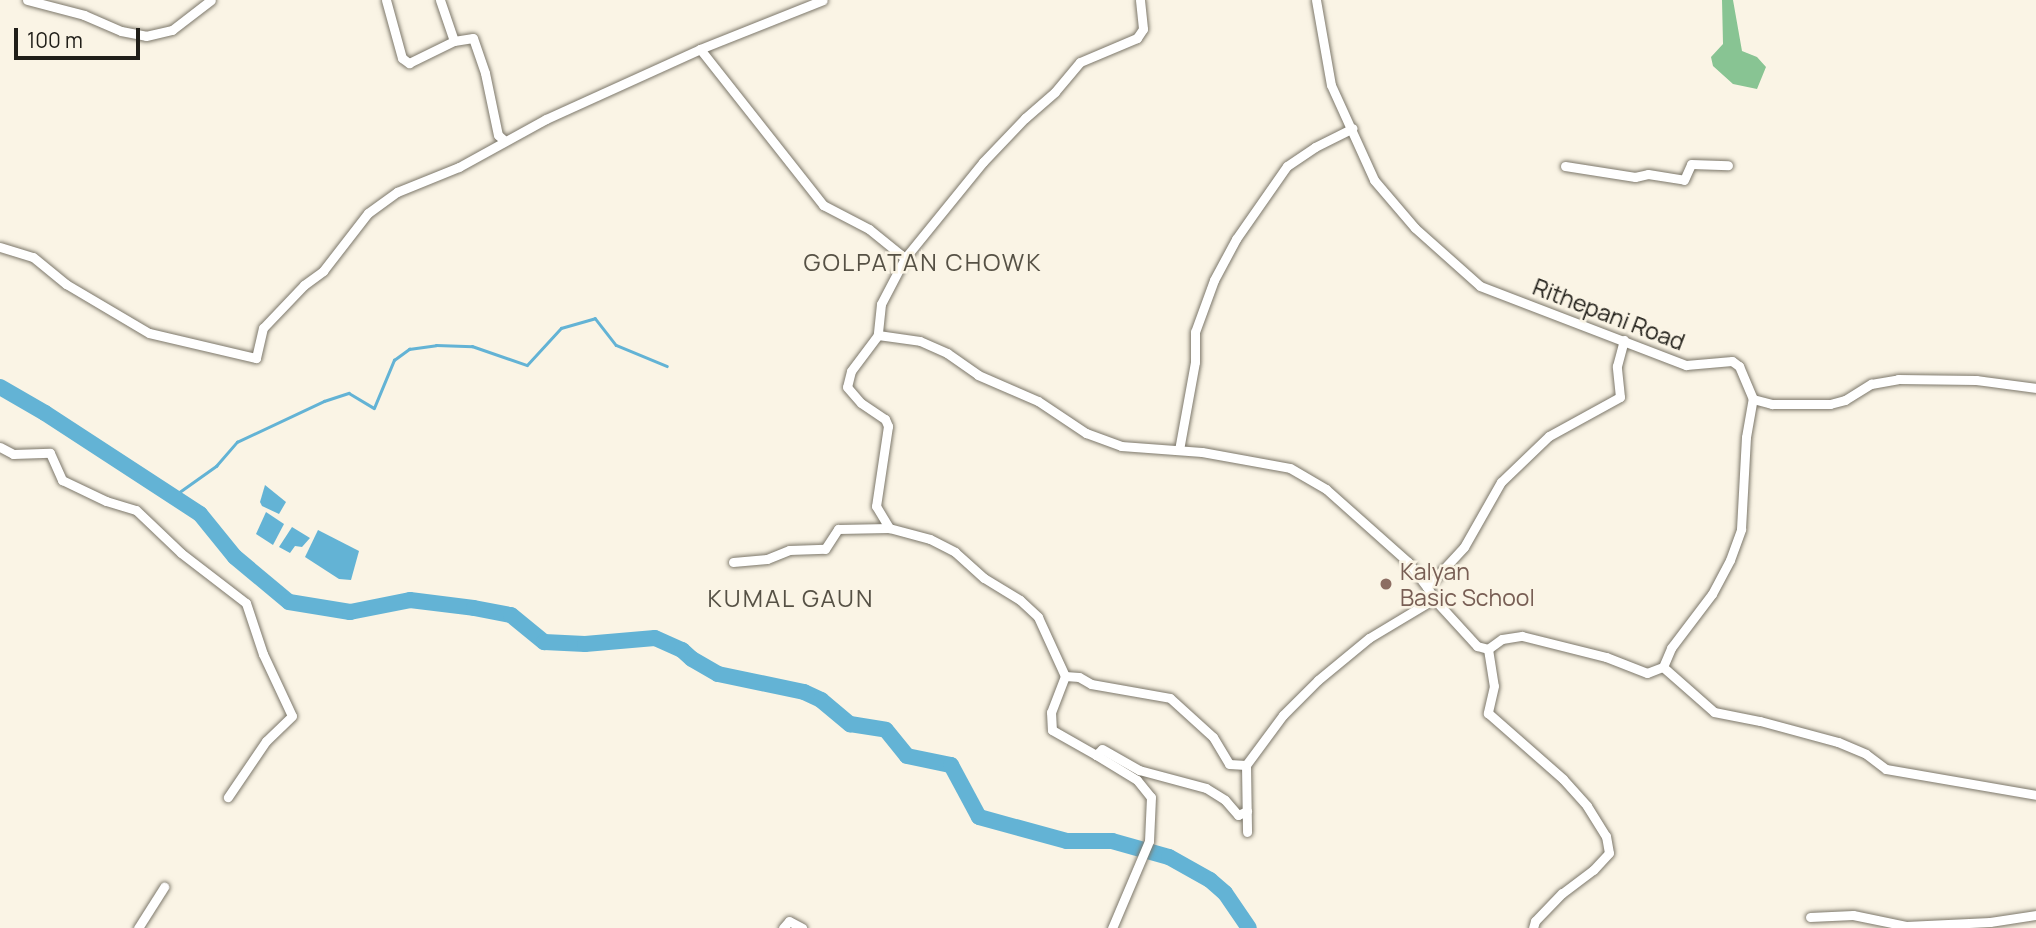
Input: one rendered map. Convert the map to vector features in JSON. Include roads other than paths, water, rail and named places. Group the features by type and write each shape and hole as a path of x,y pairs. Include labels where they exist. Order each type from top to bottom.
{"street":[{"path":"27,0 84,15 121,32 146,36 172,30 211,0"},
{"path":"386,0 402,58 409,63 454,41 473,38 485,73 498,135 505,141"},
{"path":"440,0 454,41"},
{"path":"0,247 33,257 66,284 149,333 256,358 263,328 304,285 323,271 368,213 397,192 459,167 545,119 700,49 823,0"},
{"path":"889,528 876,506 888,426 885,419 861,403 847,387 851,371 878,335 881,304 905,258 983,162 1025,118 1055,92 1080,62 1137,38 1143,29 1140,0"},
{"name":"Rithepani Road","path":"1316,0 1331,85 1353,128 1374,180 1415,228 1480,286 1686,365 1732,361 1739,366 1753,399"},
{"path":"700,49 823,205 869,229 905,258"},
{"path":"1180,450 1195,362 1195,332 1214,280 1236,239 1287,166 1315,147 1353,128"},
{"path":"1565,166 1635,177 1648,174 1684,180 1691,164 1728,165"},
{"path":"878,335 920,341 947,353 978,375 1038,401 1086,433 1121,446 1180,450 1290,468 1326,489 1408,562 1434,599 1469,639 1477,646 1489,649"},
{"path":"1427,587 1464,547 1501,482 1549,436 1620,397 1617,366 1624,340"},
{"path":"1489,649 1502,639 1522,636 1606,657 1647,673 1663,667 1671,648 1712,594 1730,560 1741,529 1745,448 1753,399 1772,404 1830,404 1845,400 1871,384 1898,379 1976,380 2036,388"},
{"path":"0,447 13,454 50,453 62,480 106,501 136,510 181,553 246,603 264,654 292,716 266,741 228,797"},
{"path":"733,562 766,559 789,550 825,549 838,528 889,528 930,539 955,552 984,578 1020,600 1038,617 1065,676 1051,712 1052,730 1138,780 1151,797 1149,841 1143,861 1133,874 1112,928"},
{"path":"1247,832 1246,765 1283,715 1318,680 1369,638 1434,599"},
{"path":"1489,649 1494,686 1488,713 1563,779 1587,806 1606,836 1609,853 1562,893 1535,921 1533,928"},
{"path":"1663,667 1714,712 1760,720 1838,742 1866,754 1886,769 2036,795"},
{"path":"1065,676 1079,677 1091,684 1170,698 1213,737 1229,764 1246,765"},
{"path":"1096,755 1102,749 1139,770 1206,788 1225,800 1238,815 1247,811"},
{"path":"138,928 164,887"},
{"path":"1810,917 1853,915 1906,926 1990,922 2036,915"},
{"path":"783,928 789,921 802,928"}],"water":[{"path":"265,485 286,502 279,514 262,506 260,502"},
{"path":"266,512 284,524 273,545 256,534"},
{"path":"292,527 310,538 302,547 295,546 290,553 279,547"},
{"path":"318,530 359,551 351,580 339,579 305,557"}],"waterway":[{"path":"155,486 178,493 216,466 237,442 324,401 349,393 374,408 394,360 409,349 436,345 472,346 527,365 561,328 595,318 616,345 667,366"},
{"path":"0,387 45,413 200,514 235,557 289,602 350,612 410,600 474,608 511,615 544,642 585,644 655,638 682,650 718,674 804,692 821,700 850,724 886,730 907,756 951,765 979,817 1067,841 1112,841 1169,857 1210,880 1225,893 1249,928"}],"place":[{"name":"Kalyan Basic School","path":"1386,584"}],"district":[{"name":"GOLPATAN CHOWK","path":"923,262"},
{"name":"KUMAL GAUN","path":"791,598"}]}
